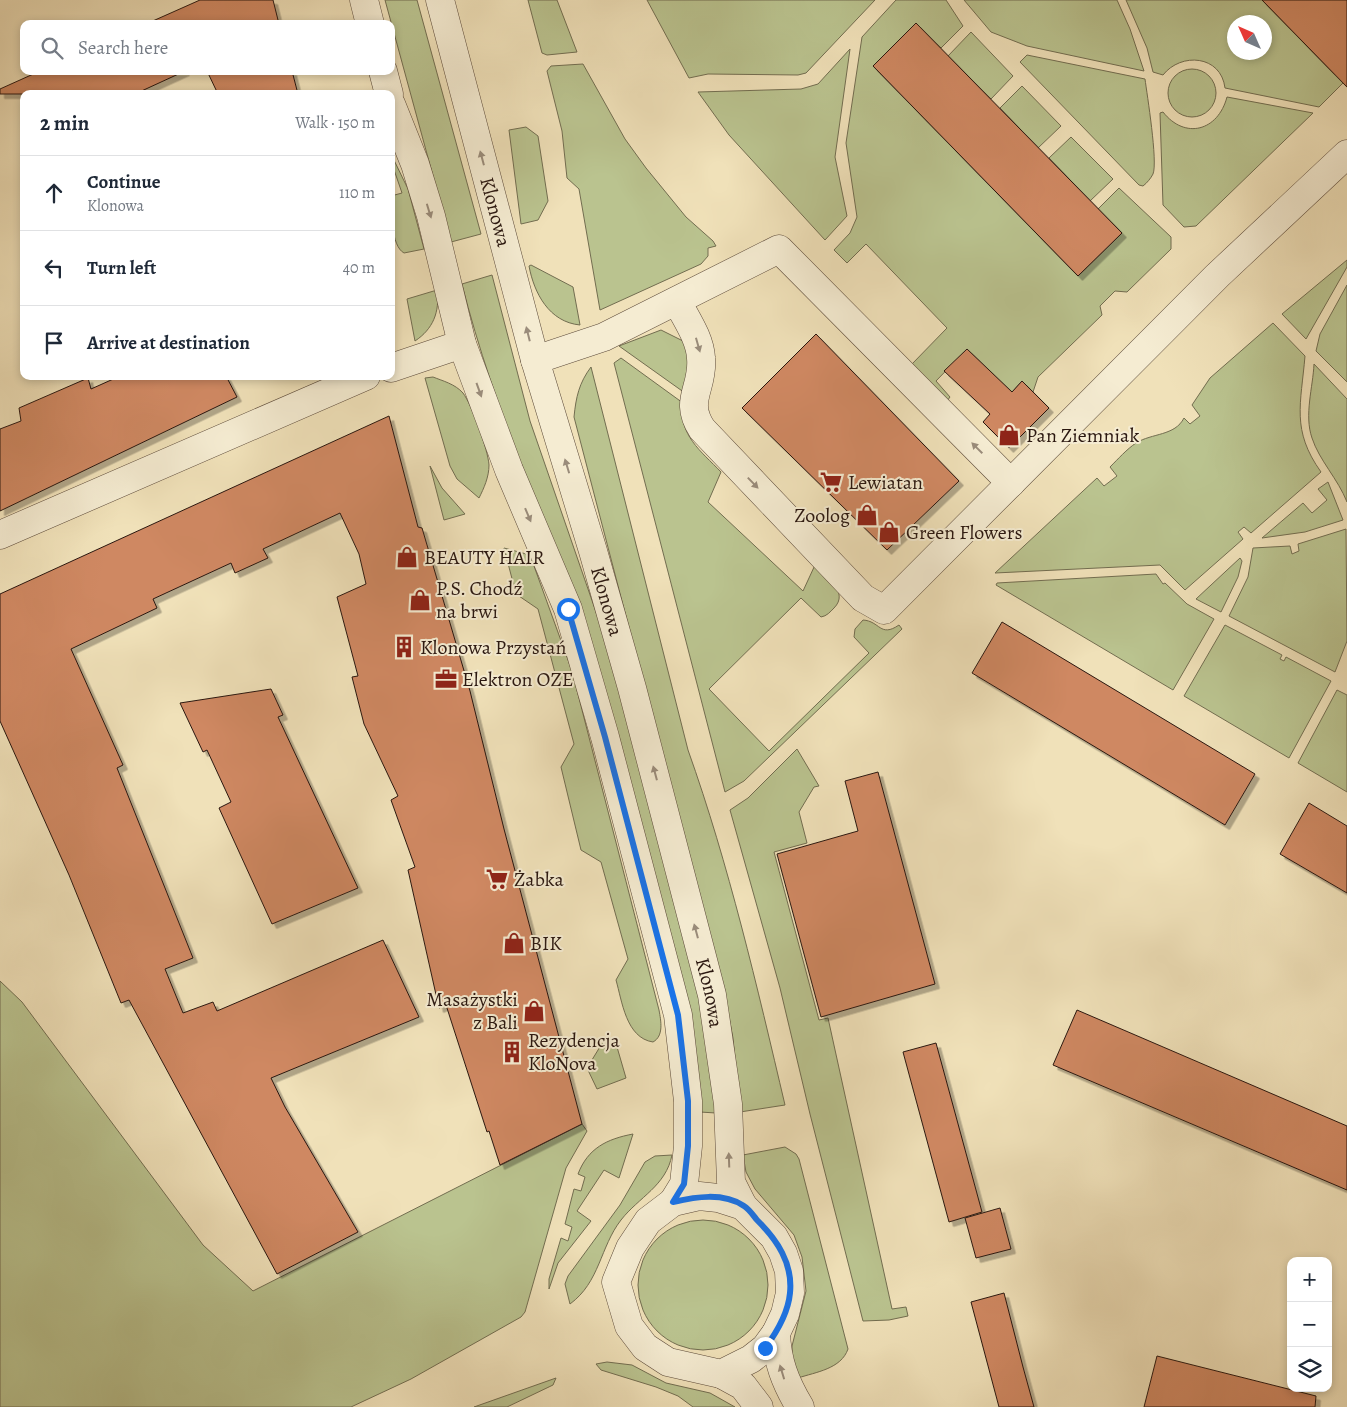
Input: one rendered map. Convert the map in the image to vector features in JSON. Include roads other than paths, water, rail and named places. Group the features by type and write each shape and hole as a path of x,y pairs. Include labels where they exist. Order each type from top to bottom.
{"street":[{"path":"364,0 369,20"},
{"name":"Klonowa","path":"440,0 535,360 629,679 712,995 728,1104 731,1182 743,1206"},
{"path":"384,75 388,90"},
{"name":"Klonowa","path":"395,114 415,164 462,344 509,470 568,609 603,728 678,1015 688,1092 688,1146 684,1184 673,1202"},
{"path":"678,301 697,340 701,359 693,405 694,417 702,429 863,598 884,610 1217,276 1347,154"},
{"path":"535,360 604,337 779,250 1011,483"},
{"path":"395,367 462,344"},
{"path":"0,535 357,380"},
{"path":"721,1374 751,1359 765,1348 776,1333 785,1314 790,1293 789,1271 783,1253 774,1236 743,1206 718,1198 699,1196 673,1202 648,1221 630,1248 616,1282 623,1309 629,1326 644,1347 668,1362 721,1374 743,1386 759,1407"},
{"path":"776,1333 777,1355 785,1381 800,1407"}],"place":[{"name":"Pan Ziemniak","path":"1009,435"},
{"name":"Lewiatan","path":"831,482"},
{"name":"Zoolog","path":"867,515"},
{"name":"Green Flowers","path":"889,532"},
{"name":"BEAUTY HAIR","path":"407,557"},
{"name":"P.S. Chodź na brwi","path":"420,600"},
{"name":"Klonowa Przystań","path":"404,647"},
{"name":"Elektron OZE","path":"446,679"},
{"name":"Żabka","path":"497,879"},
{"name":"BIK","path":"514,943"},
{"name":"Masażystki z Bali","path":"534,1011"},
{"name":"Rezydencja KloNova","path":"512,1052"}]}
